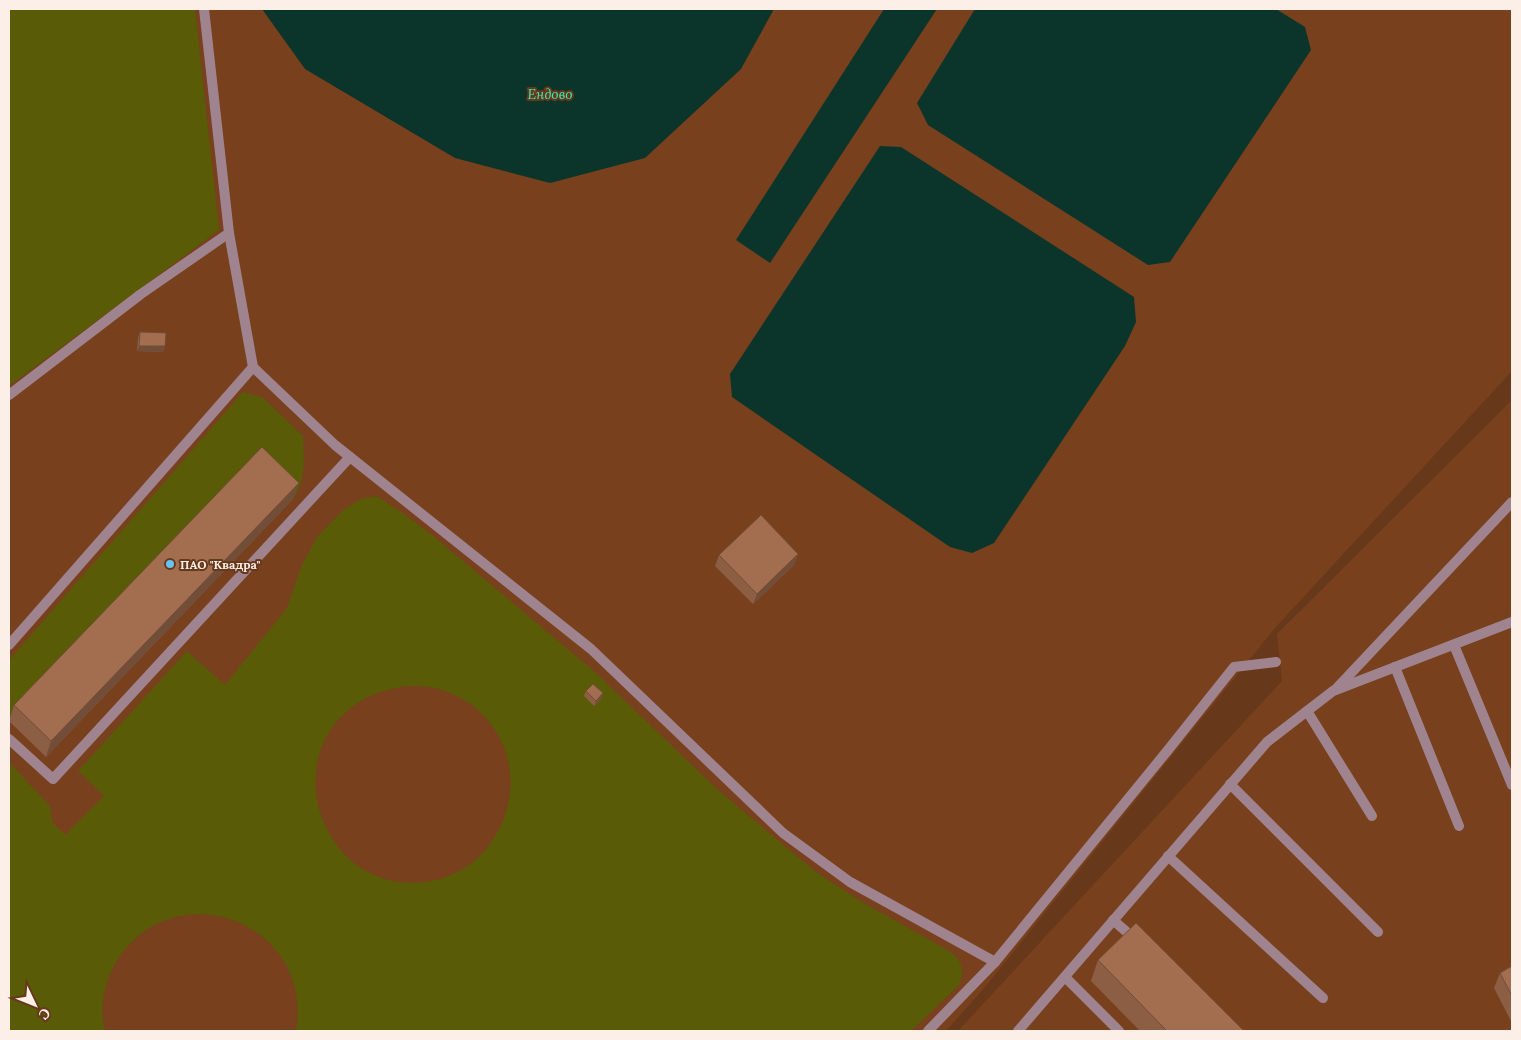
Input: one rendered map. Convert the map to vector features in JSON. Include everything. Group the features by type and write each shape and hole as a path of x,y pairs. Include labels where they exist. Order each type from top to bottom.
{"lane":[{"path":"204,9 229,233 253,367 334,445 592,649 784,833 850,882 995,962"},
{"path":"9,395 141,294 229,233"},
{"path":"9,645 253,367"},
{"path":"9,739 53,779 350,457"},
{"path":"1018,1031 1266,742 1333,691 1512,502"},
{"path":"1333,691 1512,622"},
{"path":"1454,644 1512,785"},
{"path":"928,1031 995,962 1234,667 1276,662"},
{"path":"1395,667 1459,826"},
{"path":"1307,711 1372,816"},
{"path":"1230,784 1378,932"},
{"path":"1168,856 1323,998"},
{"path":"1113,920 1143,946"},
{"path":"1065,977 1119,1031"}],"shaded area":[{"path":"9,9 1512,9 1512,371 1275,628 985,987 946,1031 9,1031"},
{"path":"9,9 195,9 219,230 9,386"},
{"path":"243,392 262,397 303,436 304,461 301,484 294,498 9,721 9,660"},
{"path":"1512,400 1512,1031 958,1031 1282,681 1277,634"},
{"path":"376,496 432,535 595,672 719,791 816,872 862,902 951,952 958,959 962,971 959,985 911,1031 296,1031 296,993 284,961 263,937 235,921 203,914 171,918 141,934 116,962 108,978 104,995 102,1013 105,1031 9,1031 9,762 50,806 52,822 65,835 104,796 78,771 187,651 225,685 287,608 301,567 317,537 343,510 361,499","holes":["404,686 428,687 442,690 466,701 484,716 498,735 507,757 510,780 508,804 500,827 486,849 475,860 462,870 432,881 393,881 361,868 337,845 321,816 315,783 321,750 338,720 368,697"]}],"water":[{"name":"Ендово","path":"262,9 774,9 741,69 645,158 550,183 455,158 305,69"},
{"path":"884,9 937,9 770,263 736,240"},
{"path":"975,9 1276,9 1305,27 1311,50 1170,262 1148,265 928,125 917,103"},
{"path":"880,146 901,147 1134,297 1136,322 1125,346 994,543 972,553 950,547 732,397 730,374"}],"building":[{"path":"140,332 166,333 165,346 139,346"},
{"path":"262,447 299,483 51,741 14,705"},
{"path":"761,515 798,554 757,594 719,555"},
{"path":"593,684 603,693 596,701 586,691"},
{"path":"1136,923 1244,1031 1167,1031 1098,960"},
{"path":"1512,966 1512,996 1500,973"}],"place":[{"name":"ПАО \"Квадра\"","path":"170,564"}]}
